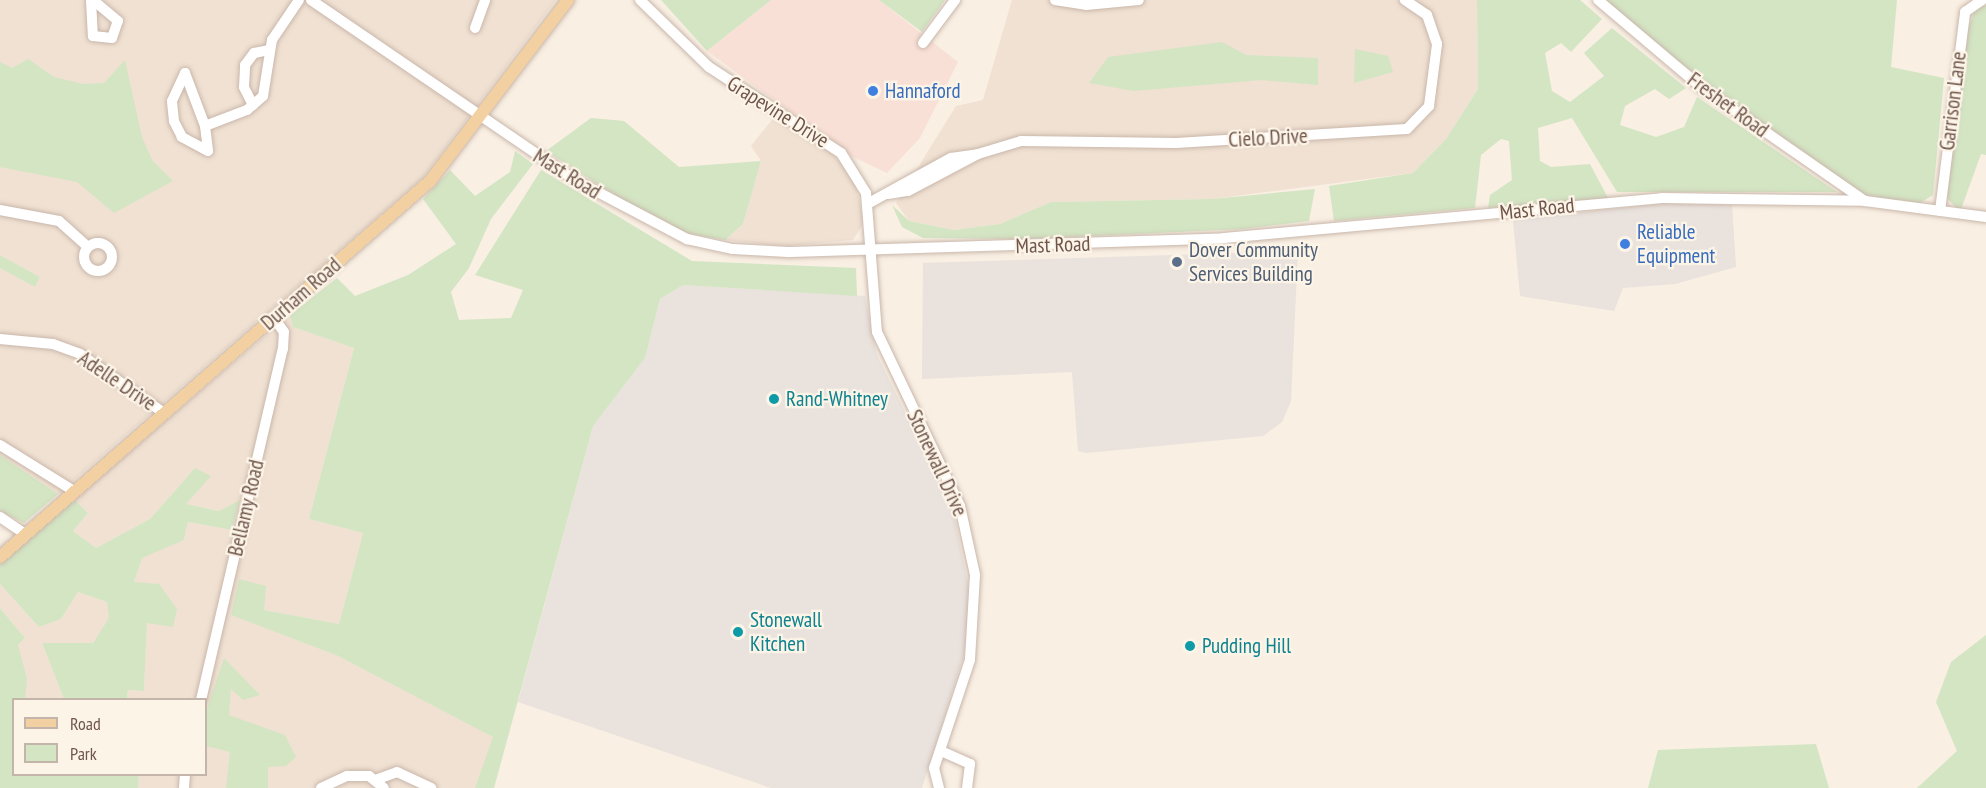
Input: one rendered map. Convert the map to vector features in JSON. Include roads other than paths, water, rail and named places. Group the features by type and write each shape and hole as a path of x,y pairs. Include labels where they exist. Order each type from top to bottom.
{"main road":[{"name":"Durham Road","path":"0,557 430,181 483,117 568,0"}],"street":[{"path":"205,126 253,105 265,89 269,50 299,0"},
{"name":"Mast Road","path":"311,0 575,180 687,239 770,252 1234,238 1662,198 1865,201 1986,217"},
{"path":"475,28 485,0"},
{"name":"Grapevine Drive","path":"640,0 716,72 841,153 869,203 870,250"},
{"path":"923,44 955,0"},
{"path":"1055,0 1086,5 1139,0"},
{"name":"Cielo Drive","path":"869,203 888,194 908,191 978,154 1034,140 1176,143 1407,129 1429,106 1437,44 1427,15 1405,0"},
{"name":"Freshet Road","path":"1598,0 1701,87 1865,201"},
{"name":"Garrison Lane","path":"1940,211 1965,12 1982,0"},
{"path":"253,105 244,87 245,65 254,54 269,50"},
{"path":"185,73 191,85 205,126 208,151 182,137 174,121 172,101 185,73"},
{"path":"0,210 58,221 86,245"},
{"name":"Stonewall Drive","path":"870,250 877,332 956,496 975,575 970,660 933,774 939,788"},
{"name":"Bellamy Road","path":"201,698 283,349 284,332 274,318"},
{"name":"Adelle Drive","path":"0,339 67,348 164,413"},
{"path":"0,445 74,491"},
{"path":"0,518 25,534"},
{"path":"941,751 970,764 967,788"},
{"path":"321,788 347,776 381,783 397,772 431,788"}],"place":[{"name":"Hannaford","path":"873,91"},
{"name":"Reliable Equipment","path":"1625,244"},
{"name":"Dover Community Services Building","path":"1177,262"},
{"name":"Rand-Whitney","path":"774,399"},
{"name":"Stonewall Kitchen","path":"738,632"},
{"name":"Pudding Hill","path":"1190,646"}]}
